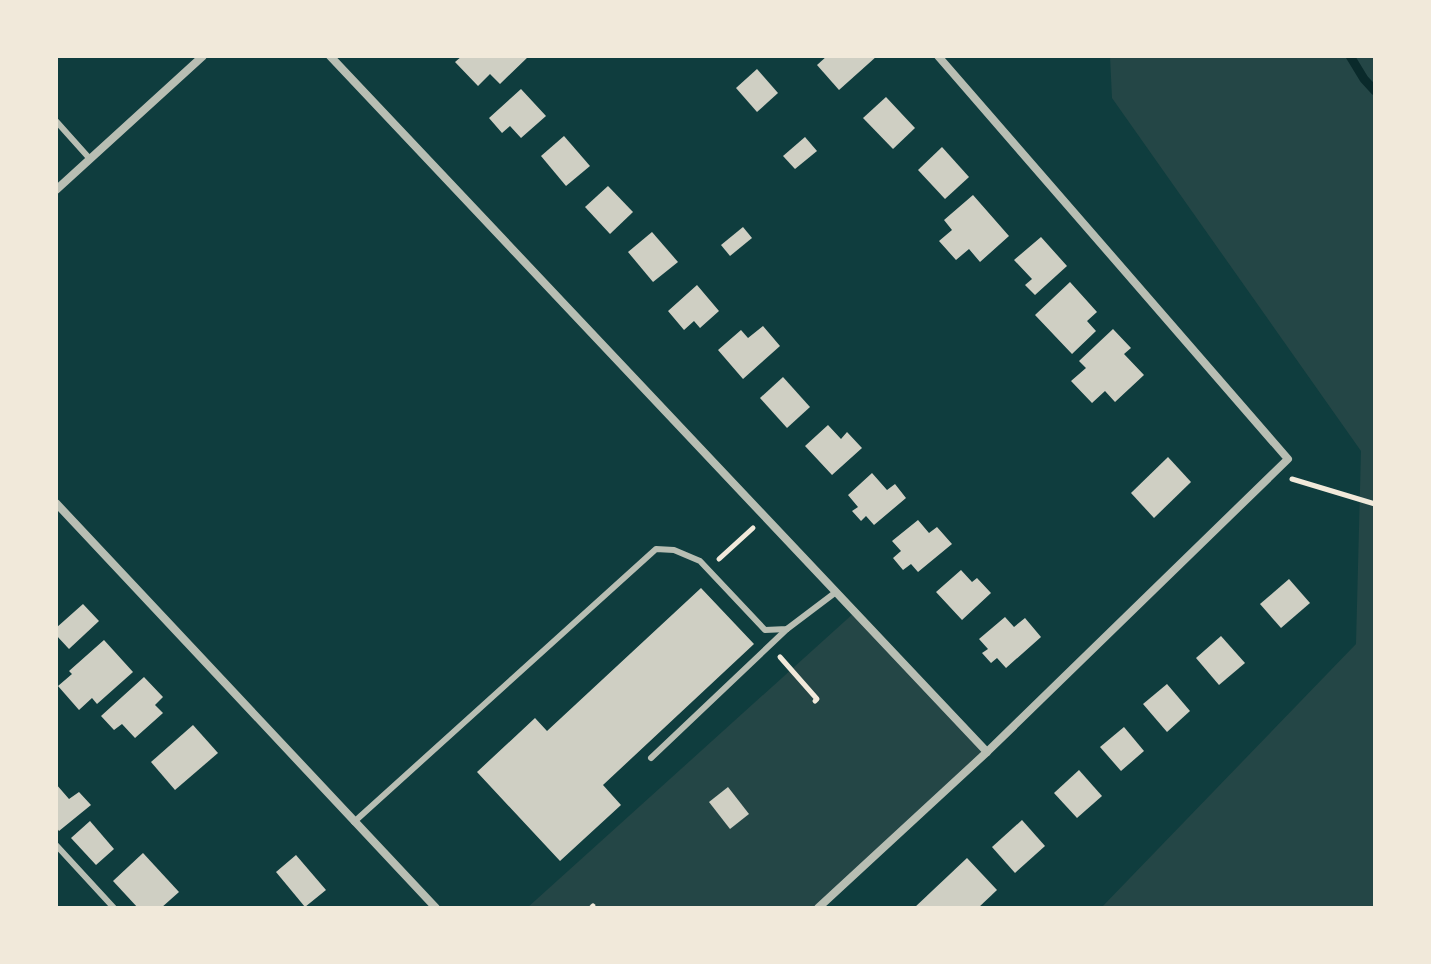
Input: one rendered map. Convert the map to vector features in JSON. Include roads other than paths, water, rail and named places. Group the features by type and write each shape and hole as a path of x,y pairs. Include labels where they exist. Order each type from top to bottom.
{"street":[{"path":"56,190 203,56"},
{"path":"330,56 987,752"},
{"path":"818,908 987,752 1288,459 938,56"},
{"path":"56,503 436,908"}],"lane":[{"path":"56,121 90,159"},
{"path":"354,822 656,549 674,550 700,561 765,630 787,629"},
{"path":"651,758 787,629 836,592"},
{"path":"56,845 114,908"}],"waterway":[{"path":"1350,56 1375,91"}]}
